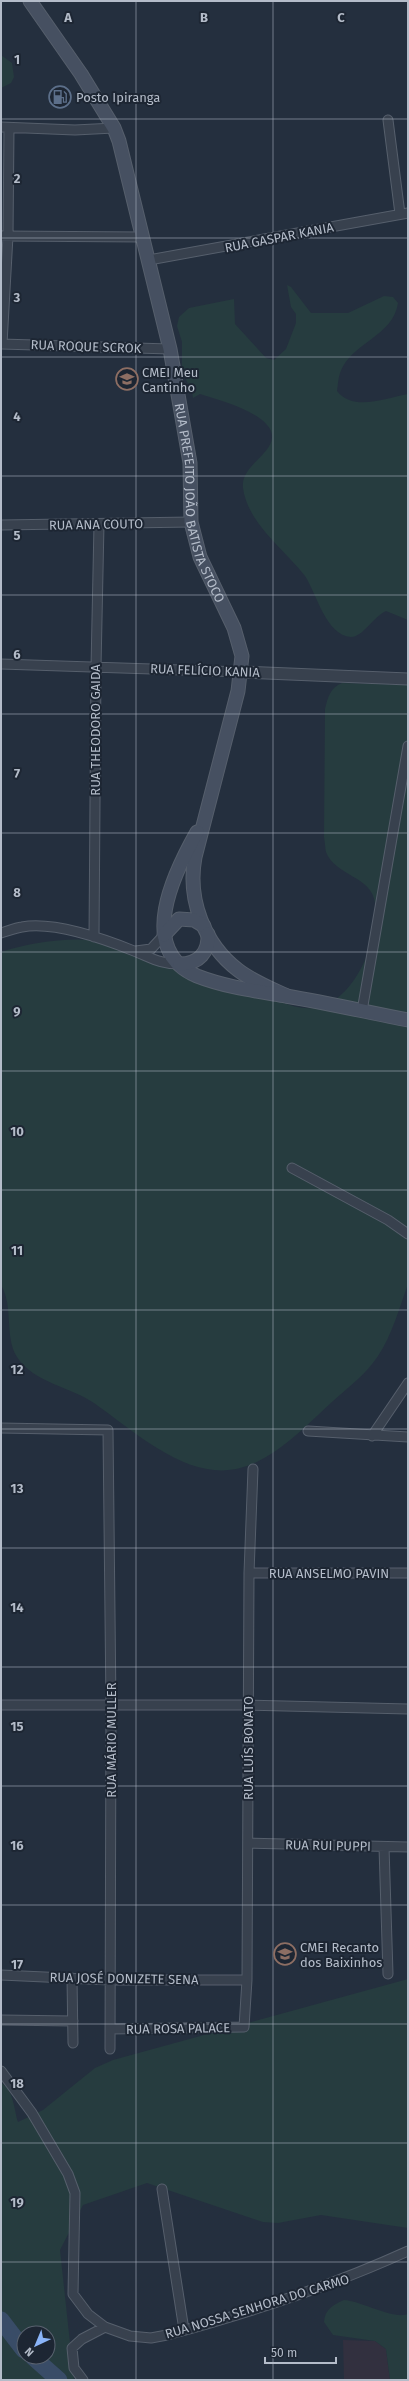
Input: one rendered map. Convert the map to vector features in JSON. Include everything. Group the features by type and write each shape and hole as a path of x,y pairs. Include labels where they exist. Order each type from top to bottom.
{"main road":[{"name":"RUA PREFEITO JOÃO BATISTA STOCO","path":"30,1 81,74 114,128 149,260 170,349 190,463 191,522 205,569 226,610 240,644 242,672 192,870 194,898 206,930 223,957 239,971 287,996"},
{"name":"RUA PREFEITO JOÃO BATISTA STOCO","path":"207,813 188,848 168,897 164,914 164,934 170,950 180,964 203,978 232,986 408,1020"},
{"path":"164,934 180,919 194,920 206,930 208,943 202,956 192,962 180,964"}],"street":[{"path":"388,120 404,214"},
{"path":"1,344 5,128 75,130 114,128"},
{"name":"RUA GASPAR KANIA","path":"149,260 404,214"},
{"path":"4,236 143,237"},
{"name":"RUA ROQUE SCROK","path":"1,344 170,349"},
{"name":"RUA ANA COUTO","path":"1,525 191,522"},
{"name":"RUA THEODORO GAIDA","path":"94,937 96,667 99,524"},
{"name":"RUA FELÍCIO KANIA","path":"1,664 408,679"},
{"path":"362,1011 408,746"},
{"path":"1,932 23,926 51,927 94,937 135,952 159,963 180,964"},
{"path":"135,952 151,949 164,934"},
{"path":"292,1168 388,1220 408,1234"},
{"path":"372,1436 408,1382"},
{"name":"RUA MÁRIO MULLER","path":"1,1428 108,1430 111,1706 110,2049"},
{"path":"308,1431 408,1437"},
{"name":"RUA LUÍS BONATO","path":"244,2027 247,1980 249,1573 253,1468"},
{"name":"RUA ANSELMO PAVIN","path":"249,1573 408,1573"},
{"path":"1,1705 248,1705 408,1709"},
{"name":"RUA RUI PUPPI","path":"248,1843 408,1847"},
{"path":"384,1847 388,1974"},
{"name":"RUA JOSÉ DONIZETE SENA","path":"1,1975 110,1980 247,1980"},
{"path":"72,1978 73,2043"},
{"path":"1,2020 73,2021"},
{"name":"RUA ROSA PALACE","path":"111,2029 244,2027"},
{"name":"RUA NOSSA SENHORA DO CARMO","path":"1,2071 32,2113 68,2174 75,2193 73,2294 88,2314 105,2326 130,2336 151,2338 184,2330 319,2288 361,2272 408,2251"},
{"path":"162,2189 184,2330"},
{"path":"83,2380 74,2368 72,2348 82,2339 105,2326"}],"shaded area":[{"path":"343,2340 375,2341 386,2349 390,2380 344,2380"}],"green space":[{"path":"1,55 12,63 14,77 11,83 1,88"},
{"path":"287,285 291,287 311,313 348,313 384,296 393,297 398,303 395,314 388,324 345,362 338,380 337,391 352,401 361,402 370,402 408,394 408,620 386,611 360,634 351,637 342,635 328,621 305,576 259,525 246,501 243,488 244,480 247,472 270,445 272,438 271,431 259,418 239,407 200,394 193,398 191,386 187,382 182,368 182,342 177,326 179,317 189,308 234,299 235,324 266,358 274,360 286,349 296,323 296,314 291,307"},
{"path":"342,683 408,685 408,1284 395,1322 383,1348 373,1363 357,1380 308,1425 280,1448 264,1458 248,1465 232,1470 214,1470 198,1467 166,1453 136,1434 85,1397 43,1379 33,1373 24,1366 13,1349 7,1303 1,1285 1,952 26,945 53,941 94,940 142,952 178,965 237,982 253,988 278,1001 296,1007 313,1008 328,1004 341,995 352,983 361,968 373,934 375,918 375,903 372,894 367,887 361,881 337,866 331,860 325,849 325,709 332,690"},
{"path":"408,1979 408,2228 321,2215 278,2223 263,2222 147,2183 83,2205 60,2250 74,2380 1,2380 1,2083 9,2090 18,2122 43,2110 95,2068 113,2060"},
{"path":"344,2300 394,2314 408,2314 408,2380 390,2380 386,2349 375,2341 333,2335 324,2322 326,2314 330,2308"}],"waterway":[{"path":"1,2320 16,2340"},
{"path":"42,2365 59,2380"}],"place":[{"name":"Posto Ipiranga","path":"60,97"},
{"name":"CMEI Meu Cantinho","path":"127,379"},
{"name":"CMEI Recanto dos Baixinhos","path":"285,1954"}]}
